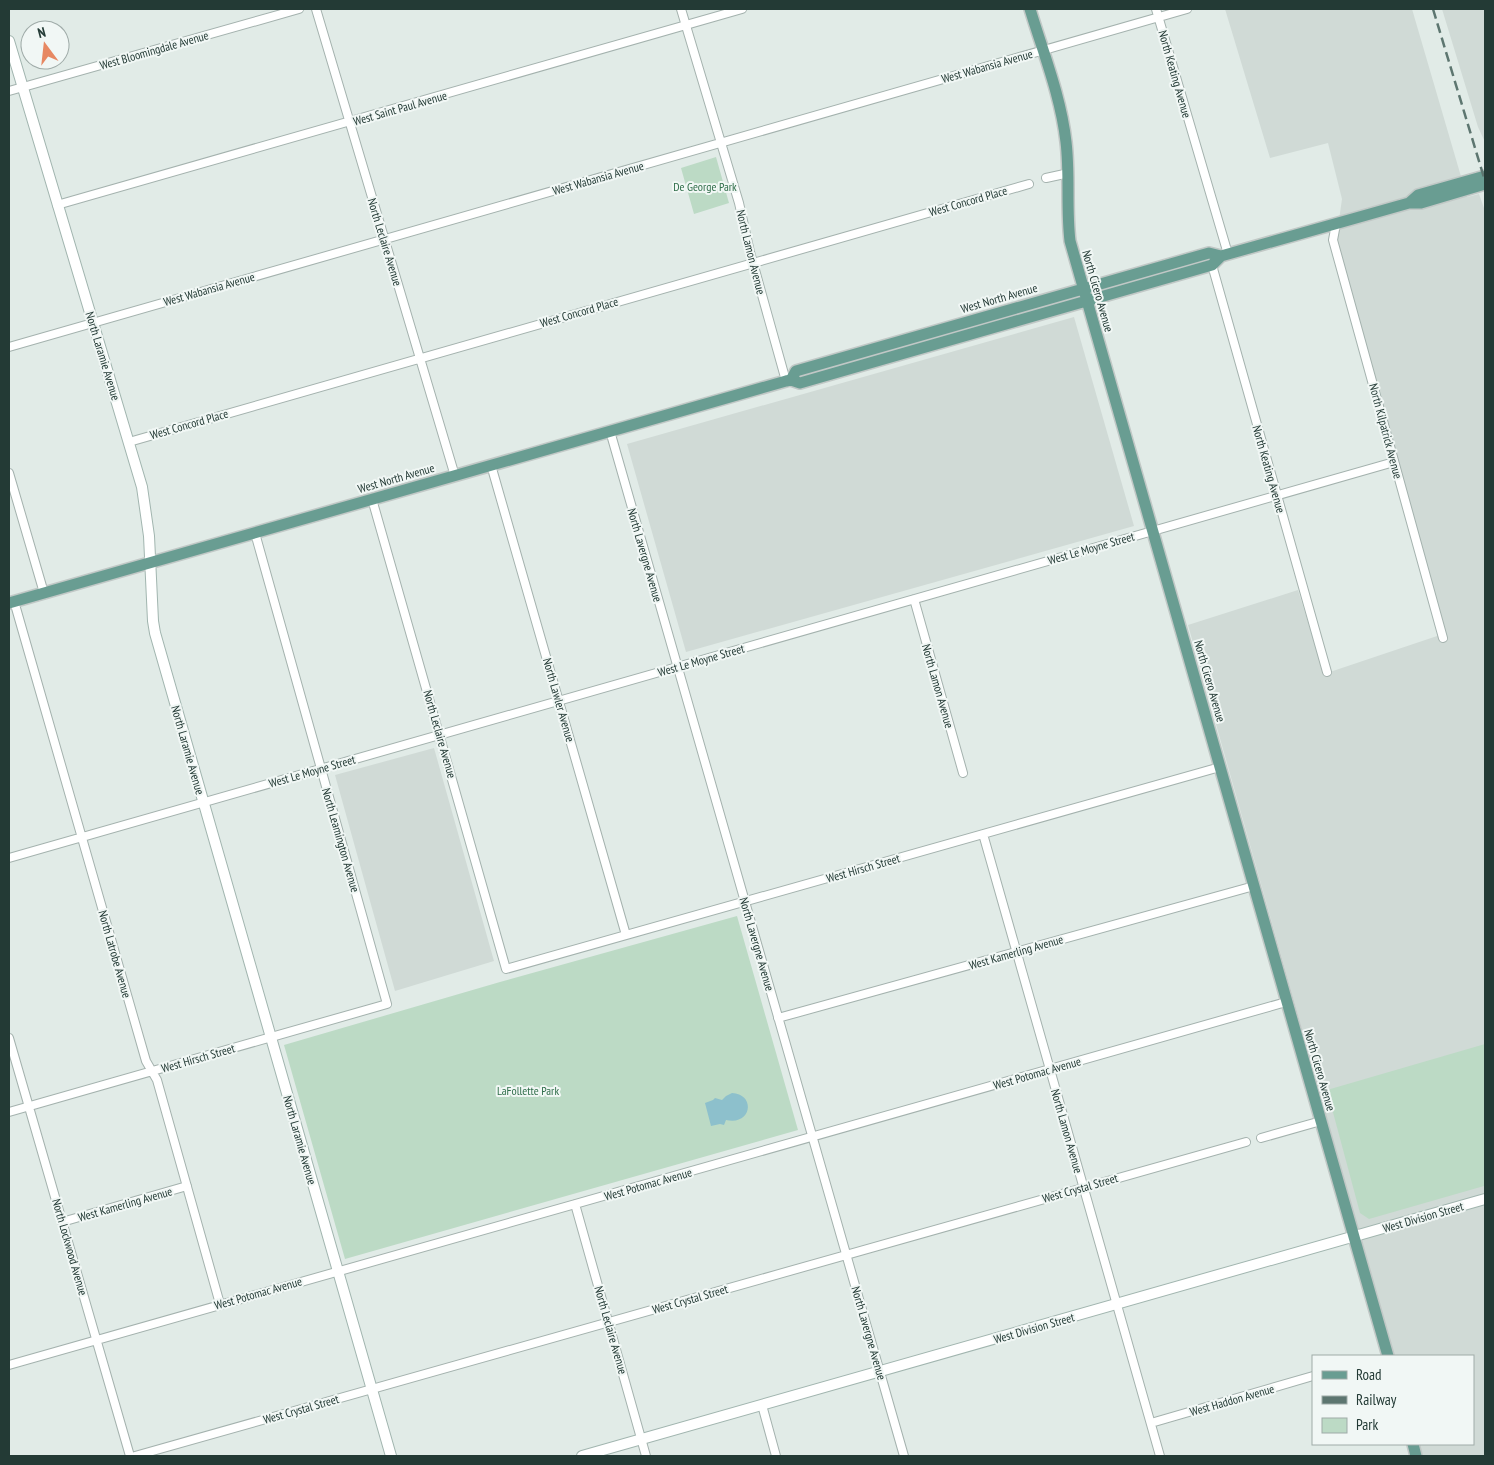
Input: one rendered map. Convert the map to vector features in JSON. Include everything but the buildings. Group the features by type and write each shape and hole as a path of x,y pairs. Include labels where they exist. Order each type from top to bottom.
{"main road":[{"name":"North Cicero Avenue","path":"1030,9 1061,111 1069,172 1067,216 1070,241 1388,1355"},
{"name":"West North Avenue","path":"12,602 788,380 796,371 1083,288 1209,253 1225,255 1336,224 1409,202 1418,195 1485,176"},
{"name":"West North Avenue","path":"1409,202 1421,203 1485,184"},
{"path":"1212,266 1225,255"},
{"name":"West North Avenue","path":"788,380 798,384 1212,266"}],"street":[{"name":"West Bloomingdale Avenue","path":"9,91 299,9"},
{"name":"North Leclaire Avenue","path":"316,9 455,476"},
{"name":"North Lamon Avenue","path":"681,9 721,142 753,262 788,380"},
{"name":"West Saint Paul Avenue","path":"57,205 742,9"},
{"name":"West Wabansia Avenue","path":"9,347 1043,50 1157,13 1187,9"},
{"name":"North Keating Avenue","path":"1157,13 1225,255"},
{"name":"North Laramie Avenue","path":"9,41 142,487 146,505 151,563 153,621 390,1456"},
{"path":"1046,178 1069,172"},
{"name":"West Concord Place","path":"129,442 1029,184"},
{"name":"North Kilpatrick Avenue","path":"1336,224 1333,240 1443,638"},
{"name":"North Keating Avenue","path":"1212,266 1327,672"},
{"name":"North Lavergne Avenue","path":"610,431 904,1456"},
{"name":"West Le Moyne Street","path":"9,858 1394,462"},
{"name":"North Lawler Avenue","path":"492,465 626,935"},
{"path":"9,473 44,593"},
{"name":"North Leclaire Avenue","path":"372,499 506,969"},
{"name":"North Leamington Avenue","path":"254,533 387,1004"},
{"name":"North Lamon Avenue","path":"914,599 963,773"},
{"name":"North Latrobe Avenue","path":"12,602 146,1061 157,1080 220,1304"},
{"name":"West Hirsch Street","path":"506,969 1220,767"},
{"name":"North Lamon Avenue","path":"982,834 1160,1456"},
{"name":"West Kamerling Avenue","path":"778,1018 1254,886"},
{"name":"West Potomac Avenue","path":"9,1365 337,1270 1286,1002"},
{"name":"West Hirsch Street","path":"9,1112 387,1004"},
{"name":"North Lockwood Avenue","path":"9,1038 130,1456"},
{"path":"1261,1138 1321,1121"},
{"name":"West Crystal Street","path":"135,1456 1246,1142"},
{"name":"West Kamerling Avenue","path":"62,1222 187,1186"},
{"name":"West Division Street","path":"582,1456 1354,1238 1485,1199"},
{"name":"North Leclaire Avenue","path":"575,1204 646,1456"},
{"name":"West Haddon Avenue","path":"1151,1423 1312,1376"},
{"path":"762,1405 776,1456"}],"shaded area":[{"path":"1225,9 1412,9 1467,197 1479,194 1485,211 1485,1456 1422,1456 1419,1445 1474,1445 1474,1355 1394,1355 1188,625 1298,590 1324,674 1446,633 1336,241 1342,199 1328,143 1270,158"},
{"path":"1442,9 1485,9 1485,142 1478,127"},
{"path":"1074,317 1134,526 686,652 627,444"},
{"path":"434,748 494,961 395,991 335,775"}],"green space":[{"name":"De George Park","path":"716,157 729,203 694,214 681,168"},
{"name":"LaFollette Park","path":"737,916 798,1130 345,1259 284,1045"},
{"path":"1485,1044 1484,1186 1369,1219 1360,1213 1327,1090"}],"water":[{"path":"732,1093 745,1098 748,1104 746,1114 735,1121 726,1120 724,1125 711,1126 705,1103 715,1098 722,1100"}],"railway":[{"path":"1433,9 1485,181"}]}
